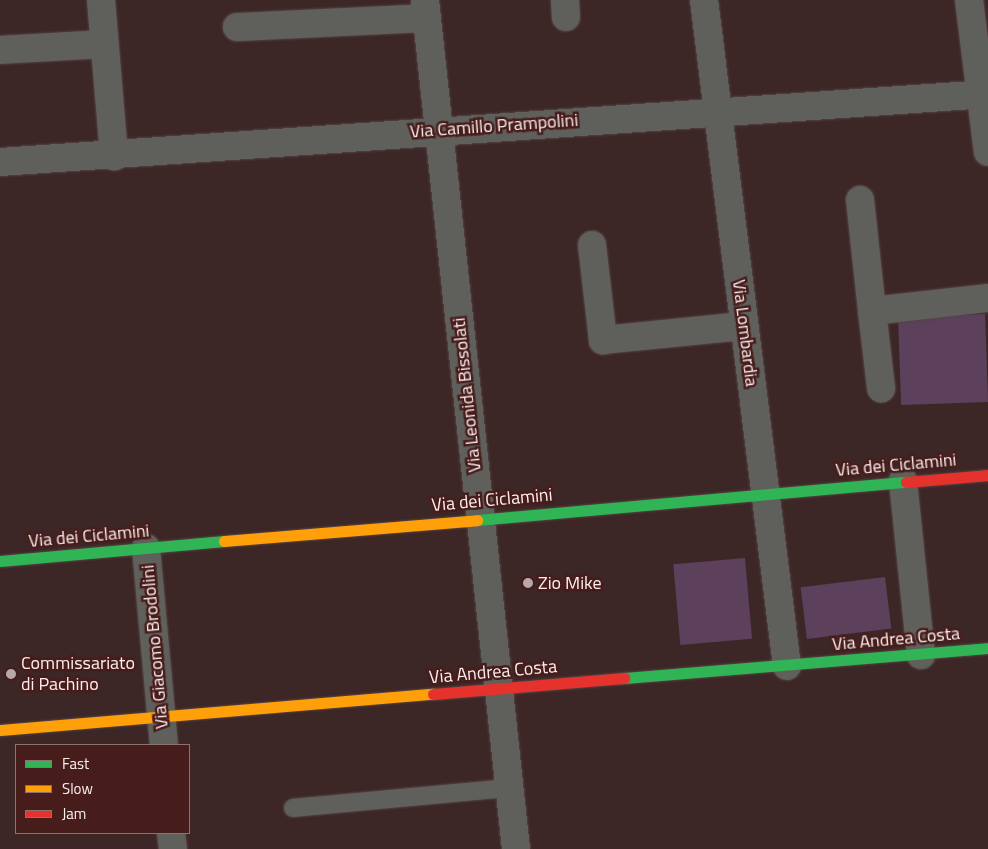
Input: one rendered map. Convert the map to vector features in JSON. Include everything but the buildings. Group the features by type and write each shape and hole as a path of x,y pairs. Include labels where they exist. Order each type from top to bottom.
{"street":[{"path":"101,0 114,156"},
{"name":"Via Lombardia","path":"704,0 786,666"},
{"path":"969,0 984,94 988,152"},
{"path":"237,27 426,9"},
{"name":"Via Leonida Bissolati","path":"426,9 516,849"},
{"path":"0,50 104,44"},
{"name":"Via Camillo Prampolini","path":"0,162 114,156 438,130 984,94"},
{"path":"860,200 881,388"},
{"path":"592,245 603,340 744,326"},
{"path":"872,311 988,298"},
{"name":"Via dei Ciclamini","path":"0,561 988,474"},
{"path":"903,481 921,655"},
{"name":"Via Giacomo Brodolini","path":"146,548 164,744"},
{"name":"Via Andrea Costa","path":"0,730 988,648"},
{"path":"171,834 173,849"}],"lane":[{"path":"293,808 509,788"}],"shaded area":[{"path":"985,314 988,402 901,405 898,317"},
{"path":"745,558 752,639 680,645 673,564"},
{"path":"885,577 891,629 807,639 801,587"}],"traffic: fast":[{"path":"477,520 906,482"},
{"path":"0,561 224,541"},
{"path":"624,678 988,648"}],"traffic: slow":[{"path":"224,541 477,520"},
{"path":"0,730 433,694"}],"traffic: jam":[{"path":"906,482 988,475"},
{"path":"433,694 624,678"}],"place":[{"name":"Zio Mike","path":"528,583"},
{"name":"Commissariato di Pachino","path":"11,674"}]}
